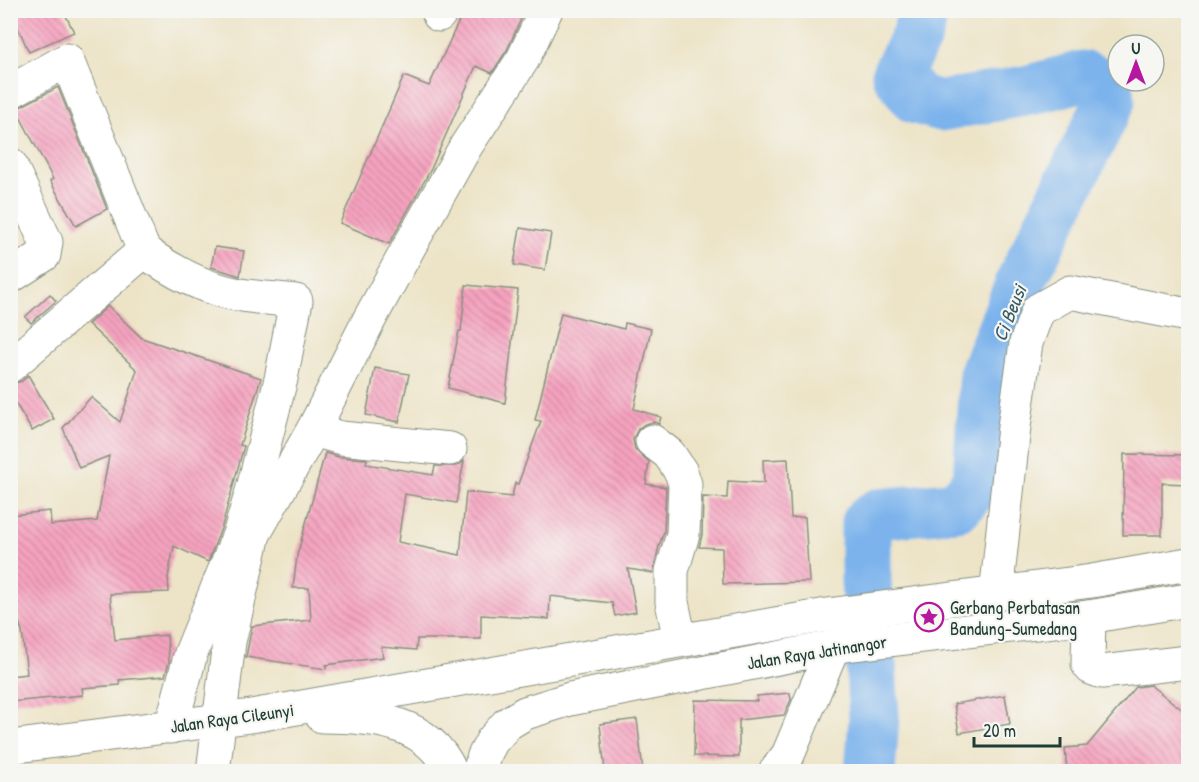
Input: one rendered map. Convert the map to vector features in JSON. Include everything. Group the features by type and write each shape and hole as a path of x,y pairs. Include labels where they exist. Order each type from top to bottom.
{"main road":[{"path":"213,771 229,642 254,534 313,430 398,268 466,146 523,59 546,10"},
{"path":"10,92 67,60 144,251 168,268 195,281 222,290 296,301 281,379 253,488 240,532 191,652 171,727"},
{"path":"10,164 46,242 44,255 10,276"},
{"path":"10,366 144,251"},
{"path":"996,595 1014,427 1026,343 1038,310 1070,292 1188,315"},
{"path":"313,430 341,438 450,449"},
{"path":"652,441 669,454 681,472 685,484 683,534 672,571 672,602 680,640"},
{"name":"Jalan Raya Jatinangor","path":"452,680 827,615 996,595 1188,564"},
{"name":"Jalan Raya Jatinangor","path":"479,771 492,741 507,724 525,713 546,705 604,691 838,646 1089,617 1188,600"},
{"path":"1089,617 1087,657 1088,664 1094,669 1102,672 1188,662"},
{"path":"775,771 788,755 838,646"},
{"name":"Jalan Raya Cileunyi","path":"10,747 219,721 452,680"},
{"path":"219,721 326,716 397,723 425,738 437,750 451,771"}],"building":[{"path":"10,10 63,10 74,32 29,52"},
{"path":"464,10 525,10 507,50 492,73 476,66 431,169 389,244 340,223 404,76 429,86"},
{"path":"58,87 107,209 76,226 50,181 53,179 16,109"},
{"path":"520,228 551,233 545,270 514,265"},
{"path":"215,247 244,251 240,276 211,267"},
{"path":"466,285 518,290 505,403 448,388 459,331 461,331"},
{"path":"50,294 56,301 31,323 25,317"},
{"path":"108,306 142,338 261,378 240,445 244,446 222,526 208,562 174,546 168,577 169,592 110,594 115,640 167,635 169,662 165,676 119,680 120,685 82,688 83,695 10,702 10,676 27,674 22,632 10,589 10,515 50,511 51,525 97,521 109,456 79,468 63,428 91,397 120,422 137,370 88,324"},
{"path":"561,313 624,329 625,323 651,329 634,409 661,417 659,424 654,422 645,424 638,429 633,439 635,449 649,462 646,484 666,487 664,531 653,573 628,569 636,612 615,616 612,603 550,596 549,619 481,615 481,639 417,639 416,650 381,647 383,657 326,665 326,669 246,657 252,626 311,620 309,588 293,588 297,556 325,453 339,457 367,459 366,464 433,475 435,466 457,466 464,461 456,503 405,494 398,542 460,555 466,492 512,497 515,483 518,484 541,421 535,420"},
{"path":"375,368 409,374 399,422 366,415"},
{"path":"28,375 54,419 32,431 10,394 10,384 22,381"},
{"path":"1124,454 1188,455 1188,484 1162,483 1162,535 1123,535"},
{"path":"788,459 791,518 805,517 809,582 723,584 722,548 699,547 702,535 703,497 727,498 728,481 764,483 763,460"},
{"path":"1150,685 1188,714 1188,741 1185,743 1188,771 1067,771 1065,748 1087,746 1136,687"},
{"path":"790,693 791,700 784,715 739,720 739,757 694,756 695,700 757,701 757,696"},
{"path":"1005,695 1010,724 959,733 954,704"},
{"path":"637,719 643,771 605,771 600,724"}],"waterway":[{"name":"Ci Beusi","path":"870,772 874,718 866,580 866,523 878,514 957,506 978,483 984,375 1023,277 1110,101 1108,85 1083,76 1030,90 941,106 916,99 897,74 917,35 924,10"}],"place":[{"name":"Gerbang Perbatasan Bandung-Sumedang","path":"929,617"}]}
